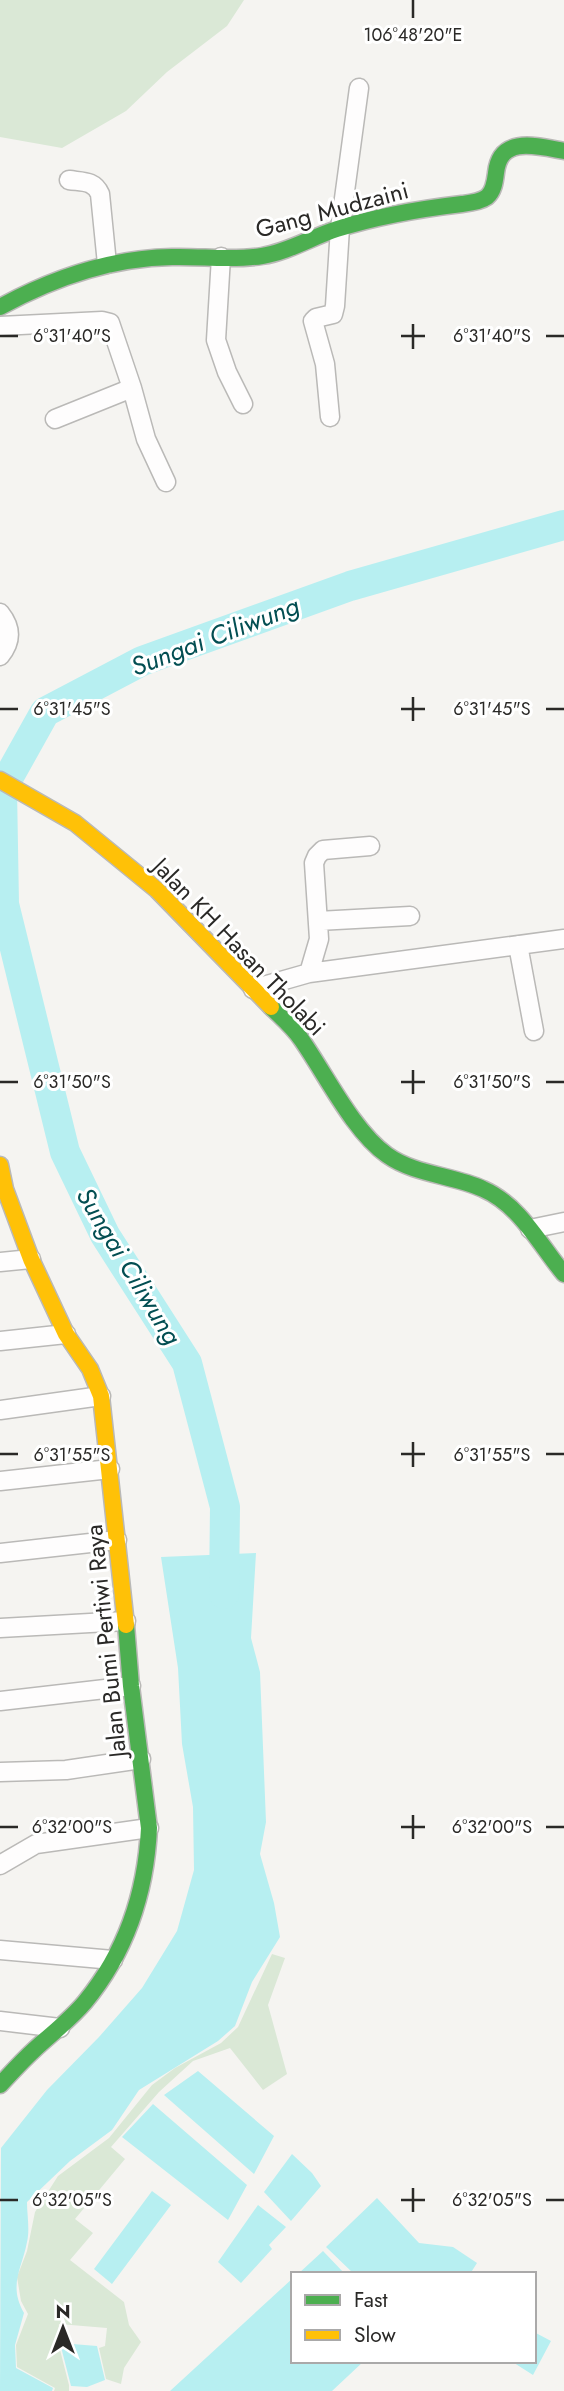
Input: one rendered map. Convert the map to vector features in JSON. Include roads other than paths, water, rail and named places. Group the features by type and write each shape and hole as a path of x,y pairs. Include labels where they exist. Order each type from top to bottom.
{"street":[{"path":"330,418 325,364 313,321 330,316 334,311 341,228 359,88"},
{"name":"Gang Mudzaini","path":"0,307 45,285 107,264 161,257 262,256 341,228 442,205 466,204 489,197 493,191 500,156 506,150 517,146 538,146 564,151"},
{"path":"69,180 90,183 97,187 107,264"},
{"path":"221,257 216,340 227,372 243,404"},
{"path":"0,326 102,321 110,323 146,439 166,482"},
{"path":"55,419 132,388"},
{"path":"0,613 6,621 10,635 7,647 0,656"},
{"name":"Jalan KH Hasan Tholabi","path":"0,780 75,823 157,890 299,1036 361,1129 387,1155 417,1169 484,1189 508,1204 564,1273"},
{"path":"309,973 319,939 314,863 317,856 323,850 370,846"},
{"path":"318,921 410,916"},
{"path":"253,989 309,973 564,939"},
{"path":"518,945 534,1031"},
{"name":"Jalan Bumi Pertiwi Raya","path":"0,1165 3,1189 31,1259 66,1334 90,1369 101,1396 131,1686 149,1828 149,1848 142,1890 113,1961 85,2001 0,2085"},
{"path":"530,1229 564,1222"},
{"path":"0,1262 31,1259"},
{"path":"0,1341 66,1334"},
{"path":"0,1410 101,1396"},
{"path":"0,1481 110,1469"},
{"path":"0,1553 117,1540"},
{"path":"0,1628 126,1621"},
{"path":"0,1701 131,1686"},
{"path":"0,1772 66,1770 141,1759"},
{"path":"0,1865 36,1844 149,1828"},
{"path":"0,1950 113,1961"},
{"path":"0,2021 60,2028"}],"water":[{"path":"256,1553 251,1638 260,1672 266,1822 260,1854 274,1903 280,1937 252,1982 235,2026 218,2041 139,2090 112,2130 70,2161 27,2202 28,2237 17,2285 19,2303 24,2313 15,2345 16,2368 53,2388 52,2391 0,2391 1,2148 47,2090 142,1988 177,1931 194,1870 193,1807 182,1744 178,1668 161,1557"},
{"path":"198,2071 274,2136 254,2174 164,2095"},
{"path":"153,2104 247,2185 228,2220 122,2137"},
{"path":"292,2154 321,2186 291,2221 264,2192"},
{"path":"152,2191 171,2205 112,2284 94,2269"},
{"path":"377,2198 419,2243 453,2247 477,2263 471,2272 352,2272 326,2247"},
{"path":"258,2205 286,2227 269,2245 272,2249 241,2283 218,2262"},
{"path":"323,2251 343,2272 300,2272"},
{"path":"291,2280 291,2363 362,2363 332,2391 170,2391"},
{"path":"536,2333 551,2341 533,2375 514,2363 536,2363"},
{"path":"60,2343 97,2346 105,2380 87,2387 71,2386"}],"waterway":[{"name":"Sungai Ciliwung","path":"224,1594 225,1507 187,1363 105,1235 65,1152 4,904 2,789 45,712 142,661 350,586 564,525"}]}
